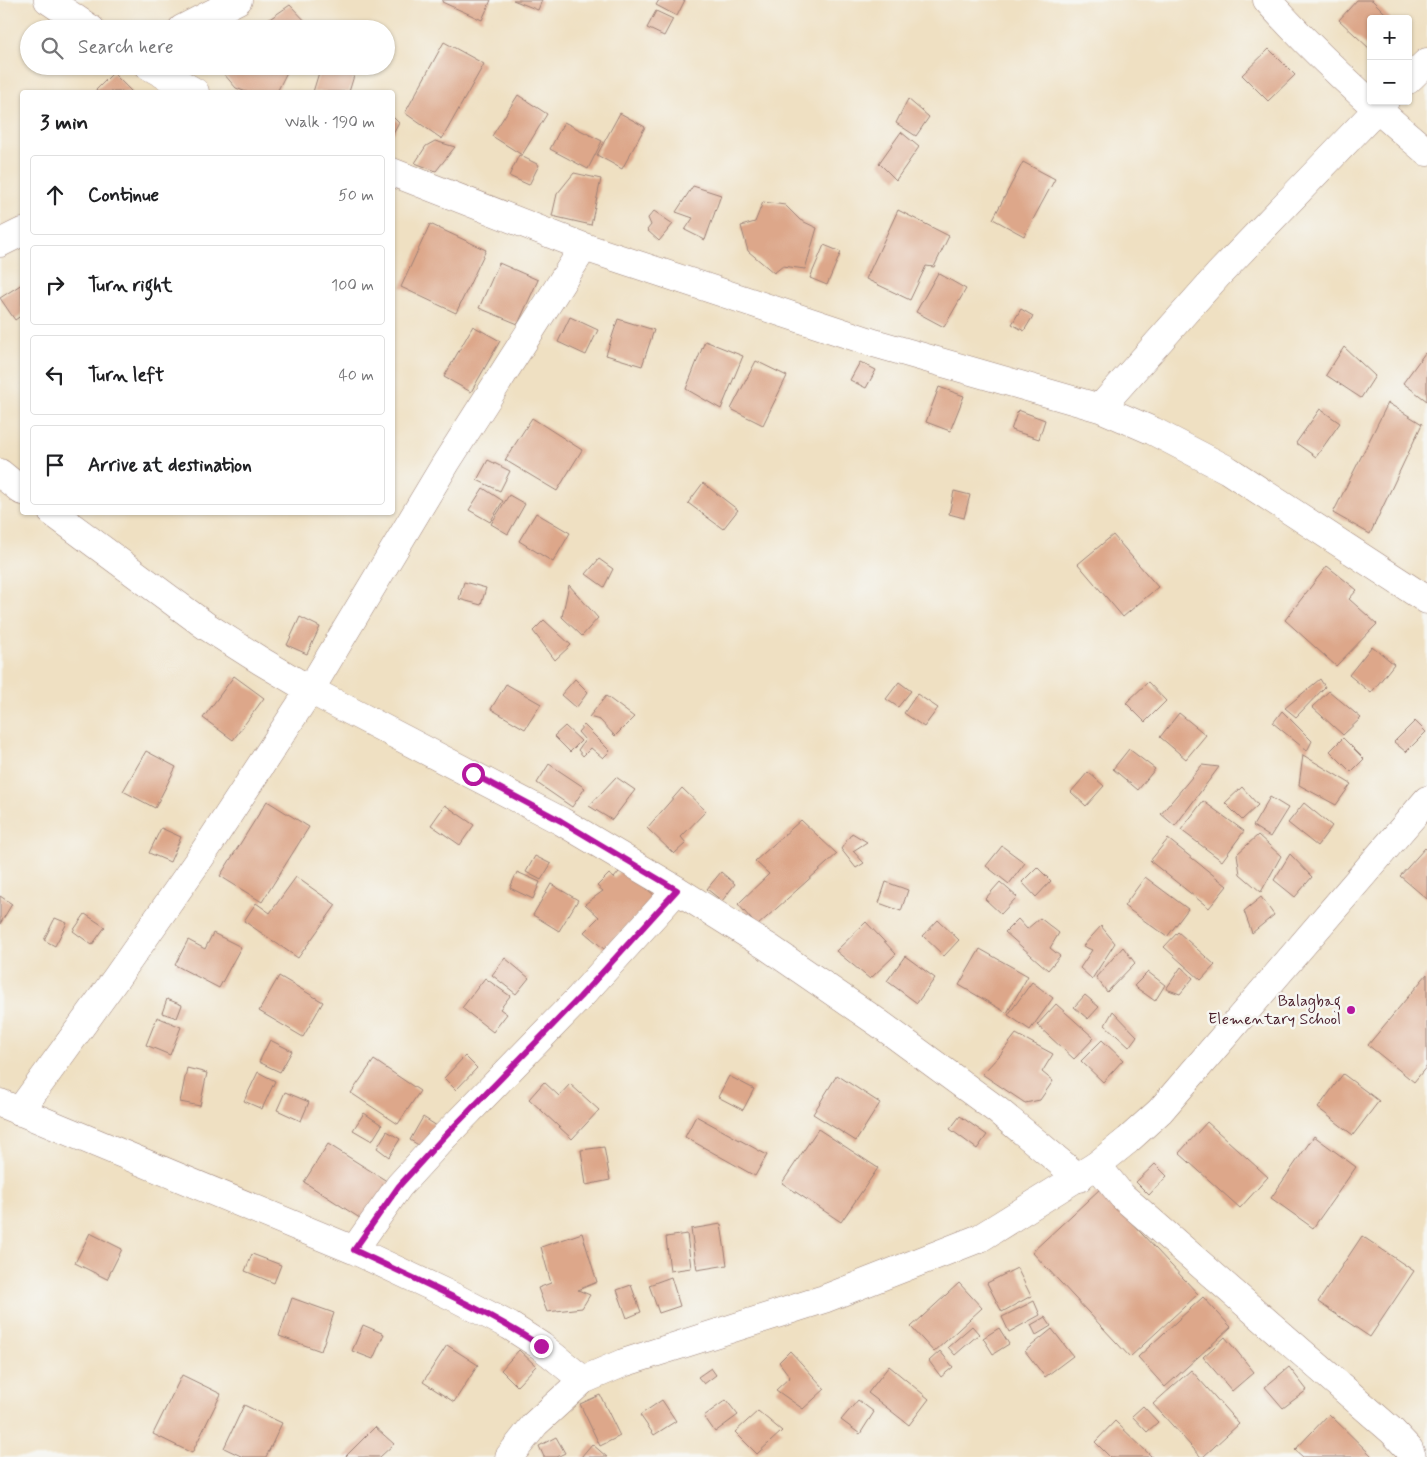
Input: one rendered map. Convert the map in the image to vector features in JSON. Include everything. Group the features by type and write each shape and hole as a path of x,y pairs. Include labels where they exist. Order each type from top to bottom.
{"street":[{"path":"48,0 78,20"},
{"path":"199,20 238,0"},
{"path":"1267,0 1285,20 1367,93"},
{"path":"1412,76 1427,62"},
{"path":"165,75 191,90"},
{"path":"1100,408 1218,275 1380,105 1427,152"},
{"path":"395,173 584,247 874,343 1100,408 1153,431 1228,470 1427,600"},
{"path":"0,243 20,233"},
{"path":"584,247 446,463 310,690 200,858 117,977 10,1107 354,1250 456,1298 510,1326 541,1346 584,1380"},
{"path":"0,473 20,489"},
{"path":"56,515 206,626 310,690 561,821 768,947 880,1024 997,1110 1122,1196 1392,1431 1409,1449 1412,1457"},
{"path":"509,1457 535,1424 584,1380 632,1360 824,1299 980,1238 1088,1171 1128,1140 1160,1111 1426,803"},
{"path":"354,1250 399,1186 580,997 677,890"}],"building":[{"path":"443,0 491,0 482,20 442,2"},
{"path":"513,0 542,0 538,10"},
{"path":"659,0 685,0 677,16 656,5"},
{"path":"1357,0 1372,0 1387,15 1367,15 1367,46 1339,20"},
{"path":"290,5 304,20 268,20"},
{"path":"656,11 673,19 664,36 647,28"},
{"path":"444,42 484,64 442,139 405,113"},
{"path":"1269,49 1295,75 1268,101 1242,75"},
{"path":"111,75 115,75 130,90 96,90"},
{"path":"225,75 286,75 278,90 241,90 236,88"},
{"path":"318,75 354,75 350,90 314,90"},
{"path":"518,95 547,114 522,155 492,136"},
{"path":"908,99 929,117 916,136 896,123"},
{"path":"620,113 645,127 622,169 597,155"},
{"path":"395,119 399,123 395,130"},
{"path":"564,122 602,141 588,169 550,149"},
{"path":"901,132 919,147 896,180 879,163"},
{"path":"435,141 455,147 436,171 415,163 426,146"},
{"path":"519,155 539,165 529,185 509,176"},
{"path":"1023,162 1055,179 1024,236 993,219"},
{"path":"574,173 601,179 591,225 552,216 557,194"},
{"path":"693,186 721,195 705,240 685,230 693,218 676,212"},
{"path":"763,202 785,205 800,220 817,228 805,269 783,266 774,273 748,251 741,226 755,222"},
{"path":"898,210 949,236 934,267 926,266 910,300 866,279"},
{"path":"654,211 673,224 659,241 647,230 651,225 648,218"},
{"path":"430,224 486,250 456,313 401,287"},
{"path":"824,245 841,252 827,285 810,278"},
{"path":"499,263 538,280 518,324 479,308"},
{"path":"938,273 966,289 944,327 916,312"},
{"path":"20,285 20,316 15,320 0,298"},
{"path":"1021,309 1033,316 1024,331 1012,324"},
{"path":"570,317 598,330 586,355 558,342"},
{"path":"618,319 654,330 642,366 606,355"},
{"path":"473,326 500,341 471,392 444,377"},
{"path":"705,341 743,356 721,409 686,389"},
{"path":"1344,347 1375,376 1361,398 1326,375"},
{"path":"1425,353 1427,355 1427,401 1403,383"},
{"path":"756,361 787,376 763,425 731,409"},
{"path":"860,362 876,370 866,388 850,380"},
{"path":"939,387 964,396 950,431 926,422"},
{"path":"1388,403 1422,424 1370,534 1333,513"},
{"path":"1320,409 1340,423 1316,457 1296,443"},
{"path":"1018,410 1045,420 1039,439 1011,430"},
{"path":"532,418 582,450 557,491 505,460"},
{"path":"488,460 510,471 500,491 477,480"},
{"path":"703,483 738,510 723,529 688,503"},
{"path":"483,488 503,501 490,522 469,510"},
{"path":"954,491 970,495 964,518 949,514"},
{"path":"509,495 525,504 508,534 491,524"},
{"path":"536,513 570,533 553,562 519,541"},
{"path":"1113,535 1158,587 1123,617 1078,564"},
{"path":"599,559 613,569 604,587 586,574"},
{"path":"1327,566 1357,590 1349,599 1377,624 1336,666 1285,620"},
{"path":"464,582 486,588 481,605 459,599"},
{"path":"569,585 598,618 582,636 562,617"},
{"path":"300,617 320,627 307,654 287,645"},
{"path":"544,620 571,645 555,660 533,631"},
{"path":"1372,646 1394,664 1371,693 1349,675"},
{"path":"234,676 264,698 233,740 203,718"},
{"path":"575,679 588,692 576,708 561,695"},
{"path":"1320,679 1325,687 1296,717 1285,708"},
{"path":"899,682 911,691 898,707 886,699"},
{"path":"1148,682 1166,701 1145,722 1126,703"},
{"path":"506,684 541,704 525,729 491,709"},
{"path":"1329,691 1361,718 1343,735 1312,707"},
{"path":"917,694 938,708 924,727 904,713"},
{"path":"606,696 634,717 615,736 600,720 589,717"},
{"path":"1282,711 1312,741 1307,751 1273,723"},
{"path":"1179,713 1206,735 1186,759 1160,737"},
{"path":"1415,721 1426,732 1406,752 1394,742"},
{"path":"584,725 610,751 603,758 591,748 583,756 578,750 585,740 578,732"},
{"path":"565,726 581,741 570,752 554,736"},
{"path":"1343,738 1364,759 1351,772 1330,751"},
{"path":"1129,749 1155,769 1138,790 1113,769"},
{"path":"146,751 176,767 155,808 123,791"},
{"path":"1303,755 1351,784 1336,805 1299,785"},
{"path":"549,764 585,788 572,807 537,783"},
{"path":"1202,765 1219,767 1175,826 1161,814"},
{"path":"1088,772 1104,786 1086,806 1071,792"},
{"path":"616,777 635,790 612,820 589,806"},
{"path":"1242,787 1258,805 1242,820 1225,803"},
{"path":"682,788 706,811 681,837 686,843 674,854 647,828"},
{"path":"1270,797 1288,808 1270,837 1253,826"},
{"path":"267,801 309,827 262,902 220,876"},
{"path":"1203,801 1244,831 1222,861 1181,830"},
{"path":"1304,803 1332,826 1317,846 1288,823"},
{"path":"445,805 474,825 460,845 431,825"},
{"path":"801,820 837,854 757,926 738,904 769,874 755,861"},
{"path":"161,828 181,837 170,862 149,853"},
{"path":"852,833 867,842 853,851 864,863 856,868 841,849"},
{"path":"1258,835 1281,856 1261,892 1240,874 1237,854"},
{"path":"1168,839 1227,886 1209,908 1150,861"},
{"path":"1002,846 1025,863 1009,884 986,866"},
{"path":"1425,848 1427,850 1427,899 1400,876"},
{"path":"1290,854 1312,877 1295,897 1274,880"},
{"path":"535,856 551,864 541,880 526,872"},
{"path":"623,867 656,897 604,949 584,932 599,917 585,904 603,891 597,886 609,874 614,878"},
{"path":"1037,867 1051,881 1036,897 1022,882"},
{"path":"517,872 540,882 533,899 510,888"},
{"path":"721,872 735,884 722,901 707,889"},
{"path":"296,877 336,905 298,958 244,921 256,903 270,913"},
{"path":"1145,877 1188,909 1167,937 1124,906"},
{"path":"886,882 908,890 901,911 879,903"},
{"path":"1000,882 1017,897 1001,914 985,899"},
{"path":"551,884 578,900 559,931 533,915"},
{"path":"0,896 12,904 0,924"},
{"path":"1261,897 1274,915 1252,933 1244,911"},
{"path":"85,914 105,927 92,945 73,931"},
{"path":"55,918 67,923 55,946 44,940"},
{"path":"1040,918 1059,933 1050,948 1060,956 1048,970 1005,932 1018,919 1027,929"},
{"path":"938,920 959,940 944,956 923,936"},
{"path":"866,922 896,954 870,979 836,951"},
{"path":"1101,926 1115,943 1092,979 1080,968 1092,950 1083,946"},
{"path":"1178,932 1215,965 1201,980 1164,947"},
{"path":"213,933 241,947 219,988 175,965 188,940 205,949"},
{"path":"1123,947 1135,963 1107,992 1096,977"},
{"path":"980,949 1028,976 1007,1013 959,985"},
{"path":"905,956 935,978 917,1003 887,981"},
{"path":"505,958 529,978 516,994 492,975"},
{"path":"1181,967 1193,978 1180,994 1166,989"},
{"path":"1148,972 1165,985 1155,1001 1134,986"},
{"path":"1427,974 1427,1066 1414,1082 1368,1045"},
{"path":"279,976 323,1002 303,1037 259,1011"},
{"path":"485,978 510,996 500,1009 507,1014 493,1032 462,1008"},
{"path":"1032,982 1053,998 1030,1030 1008,1015"},
{"path":"1085,995 1099,1007 1088,1019 1074,1007"},
{"path":"167,999 182,1005 177,1018 162,1013"},
{"path":"1056,1004 1094,1038 1074,1059 1037,1025"},
{"path":"1113,1011 1137,1036 1129,1047 1105,1025"},
{"path":"157,1017 181,1027 170,1055 146,1045"},
{"path":"1016,1034 1053,1054 1042,1072 1053,1081 1040,1100 1025,1103 982,1074"},
{"path":"270,1040 292,1051 280,1072 259,1062"},
{"path":"1102,1040 1123,1060 1103,1082 1081,1061"},
{"path":"465,1056 477,1068 456,1090 444,1078"},
{"path":"374,1060 420,1091 398,1124 351,1093"},
{"path":"187,1068 207,1073 200,1106 180,1102"},
{"path":"258,1072 275,1081 262,1109 244,1101"},
{"path":"1343,1074 1379,1101 1353,1135 1318,1108"},
{"path":"837,1075 880,1103 856,1141 813,1114"},
{"path":"729,1076 754,1089 743,1110 718,1097"},
{"path":"544,1082 559,1096 570,1084 599,1110 572,1139 529,1099"},
{"path":"285,1092 309,1102 301,1121 277,1110"},
{"path":"364,1113 382,1125 372,1141 353,1130"},
{"path":"696,1116 767,1155 755,1176 685,1137"},
{"path":"960,1116 987,1135 977,1149 950,1129"},
{"path":"423,1117 440,1128 427,1150 410,1140"},
{"path":"1207,1122 1268,1177 1240,1208 1179,1153"},
{"path":"818,1129 878,1168 841,1222 782,1183"},
{"path":"387,1131 400,1139 389,1157 377,1148"},
{"path":"1314,1136 1356,1167 1313,1228 1271,1198"},
{"path":"328,1144 393,1185 369,1224 304,1182"},
{"path":"604,1147 610,1180 586,1185 581,1150"},
{"path":"1155,1164 1167,1176 1149,1195 1136,1182"},
{"path":"1100,1189 1198,1294 1130,1357 1032,1252"},
{"path":"721,1224 727,1265 697,1270 691,1229"},
{"path":"90,1233 122,1249 107,1279 75,1263"},
{"path":"582,1233 597,1282 578,1290 590,1295 582,1308 547,1312 538,1288 551,1283 541,1247"},
{"path":"687,1234 691,1268 670,1271 666,1237"},
{"path":"1362,1236 1414,1271 1370,1337 1318,1302"},
{"path":"252,1254 281,1265 274,1283 245,1271"},
{"path":"1017,1268 1031,1296 1002,1312 987,1283"},
{"path":"671,1277 680,1306 659,1313 649,1285"},
{"path":"959,1283 982,1308 934,1352 911,1327"},
{"path":"631,1285 641,1312 627,1318 617,1290"},
{"path":"1203,1297 1231,1327 1165,1387 1138,1357"},
{"path":"292,1298 334,1313 321,1351 279,1336"},
{"path":"1034,1301 1040,1315 1009,1332 1002,1317"},
{"path":"1045,1317 1051,1326 1036,1335 1031,1325"},
{"path":"363,1325 384,1334 373,1359 352,1351"},
{"path":"972,1326 979,1334 955,1355 948,1347"},
{"path":"999,1328 1009,1344 993,1354 983,1338"},
{"path":"1052,1329 1073,1356 1045,1377 1025,1351"},
{"path":"1225,1337 1254,1372 1232,1391 1203,1357"},
{"path":"447,1345 478,1365 454,1402 423,1382"},
{"path":"519,1350 536,1366 517,1386 501,1370"},
{"path":"790,1351 825,1389 803,1409 776,1390 790,1377 779,1362"},
{"path":"940,1351 953,1367 941,1377 929,1361"},
{"path":"889,1366 929,1399 909,1425 868,1393"},
{"path":"1289,1367 1307,1390 1283,1408 1265,1387"},
{"path":"711,1368 716,1375 704,1384 698,1377"},
{"path":"1191,1370 1239,1424 1203,1457 1153,1404"},
{"path":"182,1375 221,1394 192,1453 153,1434"},
{"path":"600,1395 620,1436 600,1446 580,1404"},
{"path":"662,1400 676,1421 654,1435 640,1415"},
{"path":"726,1400 738,1415 715,1432 704,1416"},
{"path":"858,1400 874,1412 860,1434 841,1420"},
{"path":"244,1405 282,1423 266,1457 243,1457 224,1448"},
{"path":"1143,1406 1158,1422 1147,1432 1132,1416"},
{"path":"758,1411 782,1431 757,1454 735,1432"},
{"path":"1329,1414 1373,1457 1303,1457 1295,1450"},
{"path":"1115,1421 1152,1457 1110,1457 1095,1442"},
{"path":"375,1427 394,1444 380,1457 345,1457"},
{"path":"556,1437 565,1453 557,1457 544,1457 539,1446"},
{"path":"592,1444 607,1457 581,1457"}],"place":[{"name":"Balagbag Elementary School","path":"1351,1010"}],"route":[{"path":"473,774 561,821 677,890 580,997 399,1186 354,1250 456,1298 510,1326 541,1346"}]}
